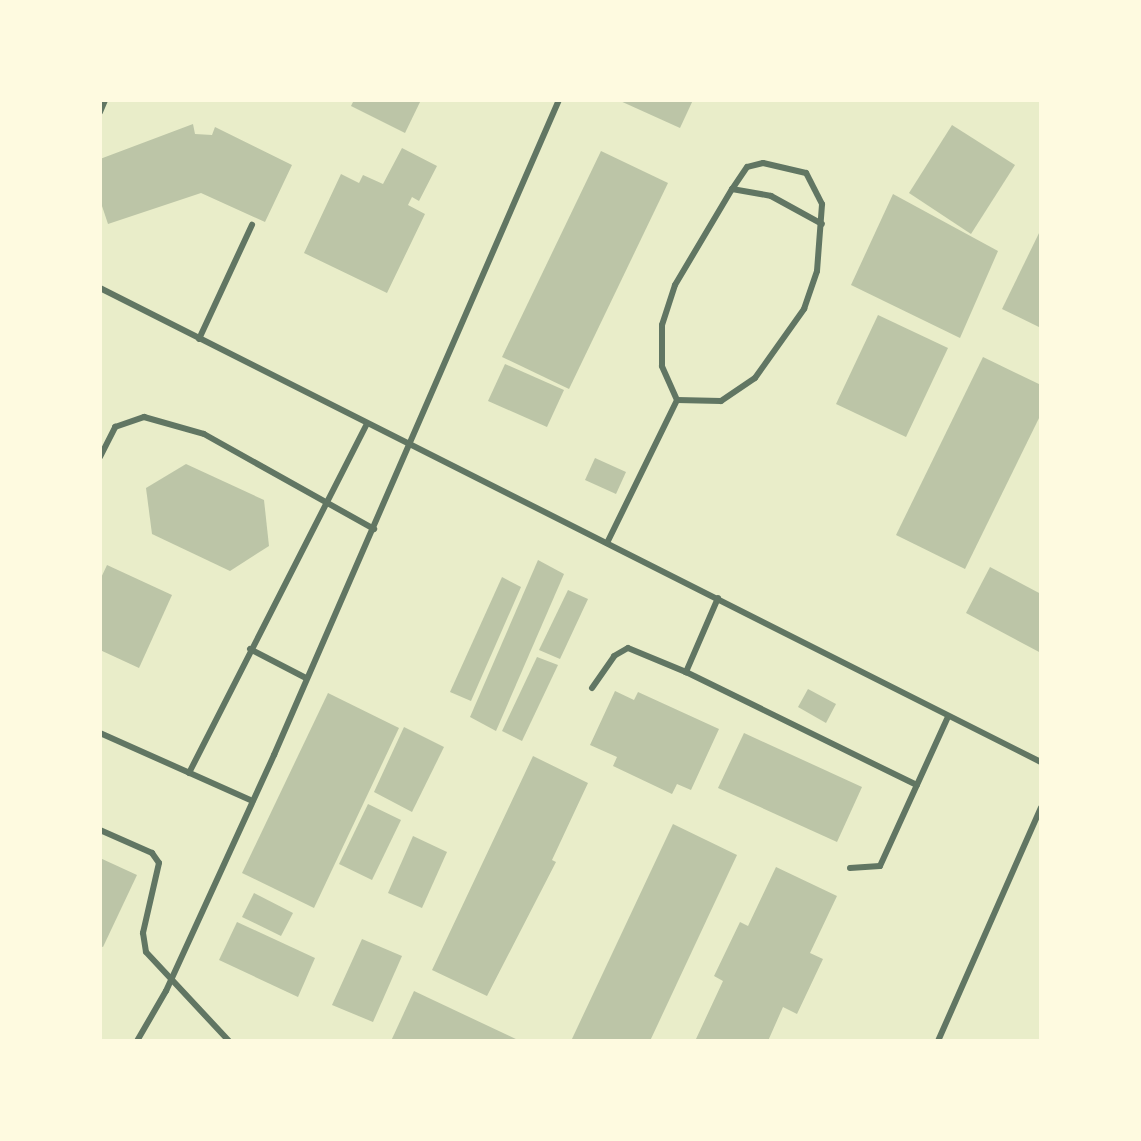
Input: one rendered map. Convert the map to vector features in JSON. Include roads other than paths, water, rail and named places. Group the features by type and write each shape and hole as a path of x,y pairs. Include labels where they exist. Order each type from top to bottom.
{"lane":[{"path":"100,112 105,100"},
{"path":"137,1041 170,983 253,801 559,100"},
{"path":"607,543 677,400 662,366 662,325 675,285 747,167 763,163 806,173 819,193 822,224 817,271 804,309 755,378 721,401 677,400"},
{"path":"732,189 771,196 822,224"},
{"path":"199,339 252,225"},
{"path":"100,288 366,425 411,444 1041,762"},
{"path":"100,457 115,427 144,417 204,434 374,529"},
{"path":"189,773 323,501 366,425"},
{"path":"686,672 718,598"},
{"path":"592,688 614,656 628,648 686,672 917,785"},
{"path":"250,649 306,678"},
{"path":"850,868 880,866 948,717"},
{"path":"100,733 253,801"},
{"path":"938,1041 1041,808"},
{"path":"100,830 152,853 159,863 143,933 146,952 170,983 229,1041"}]}
